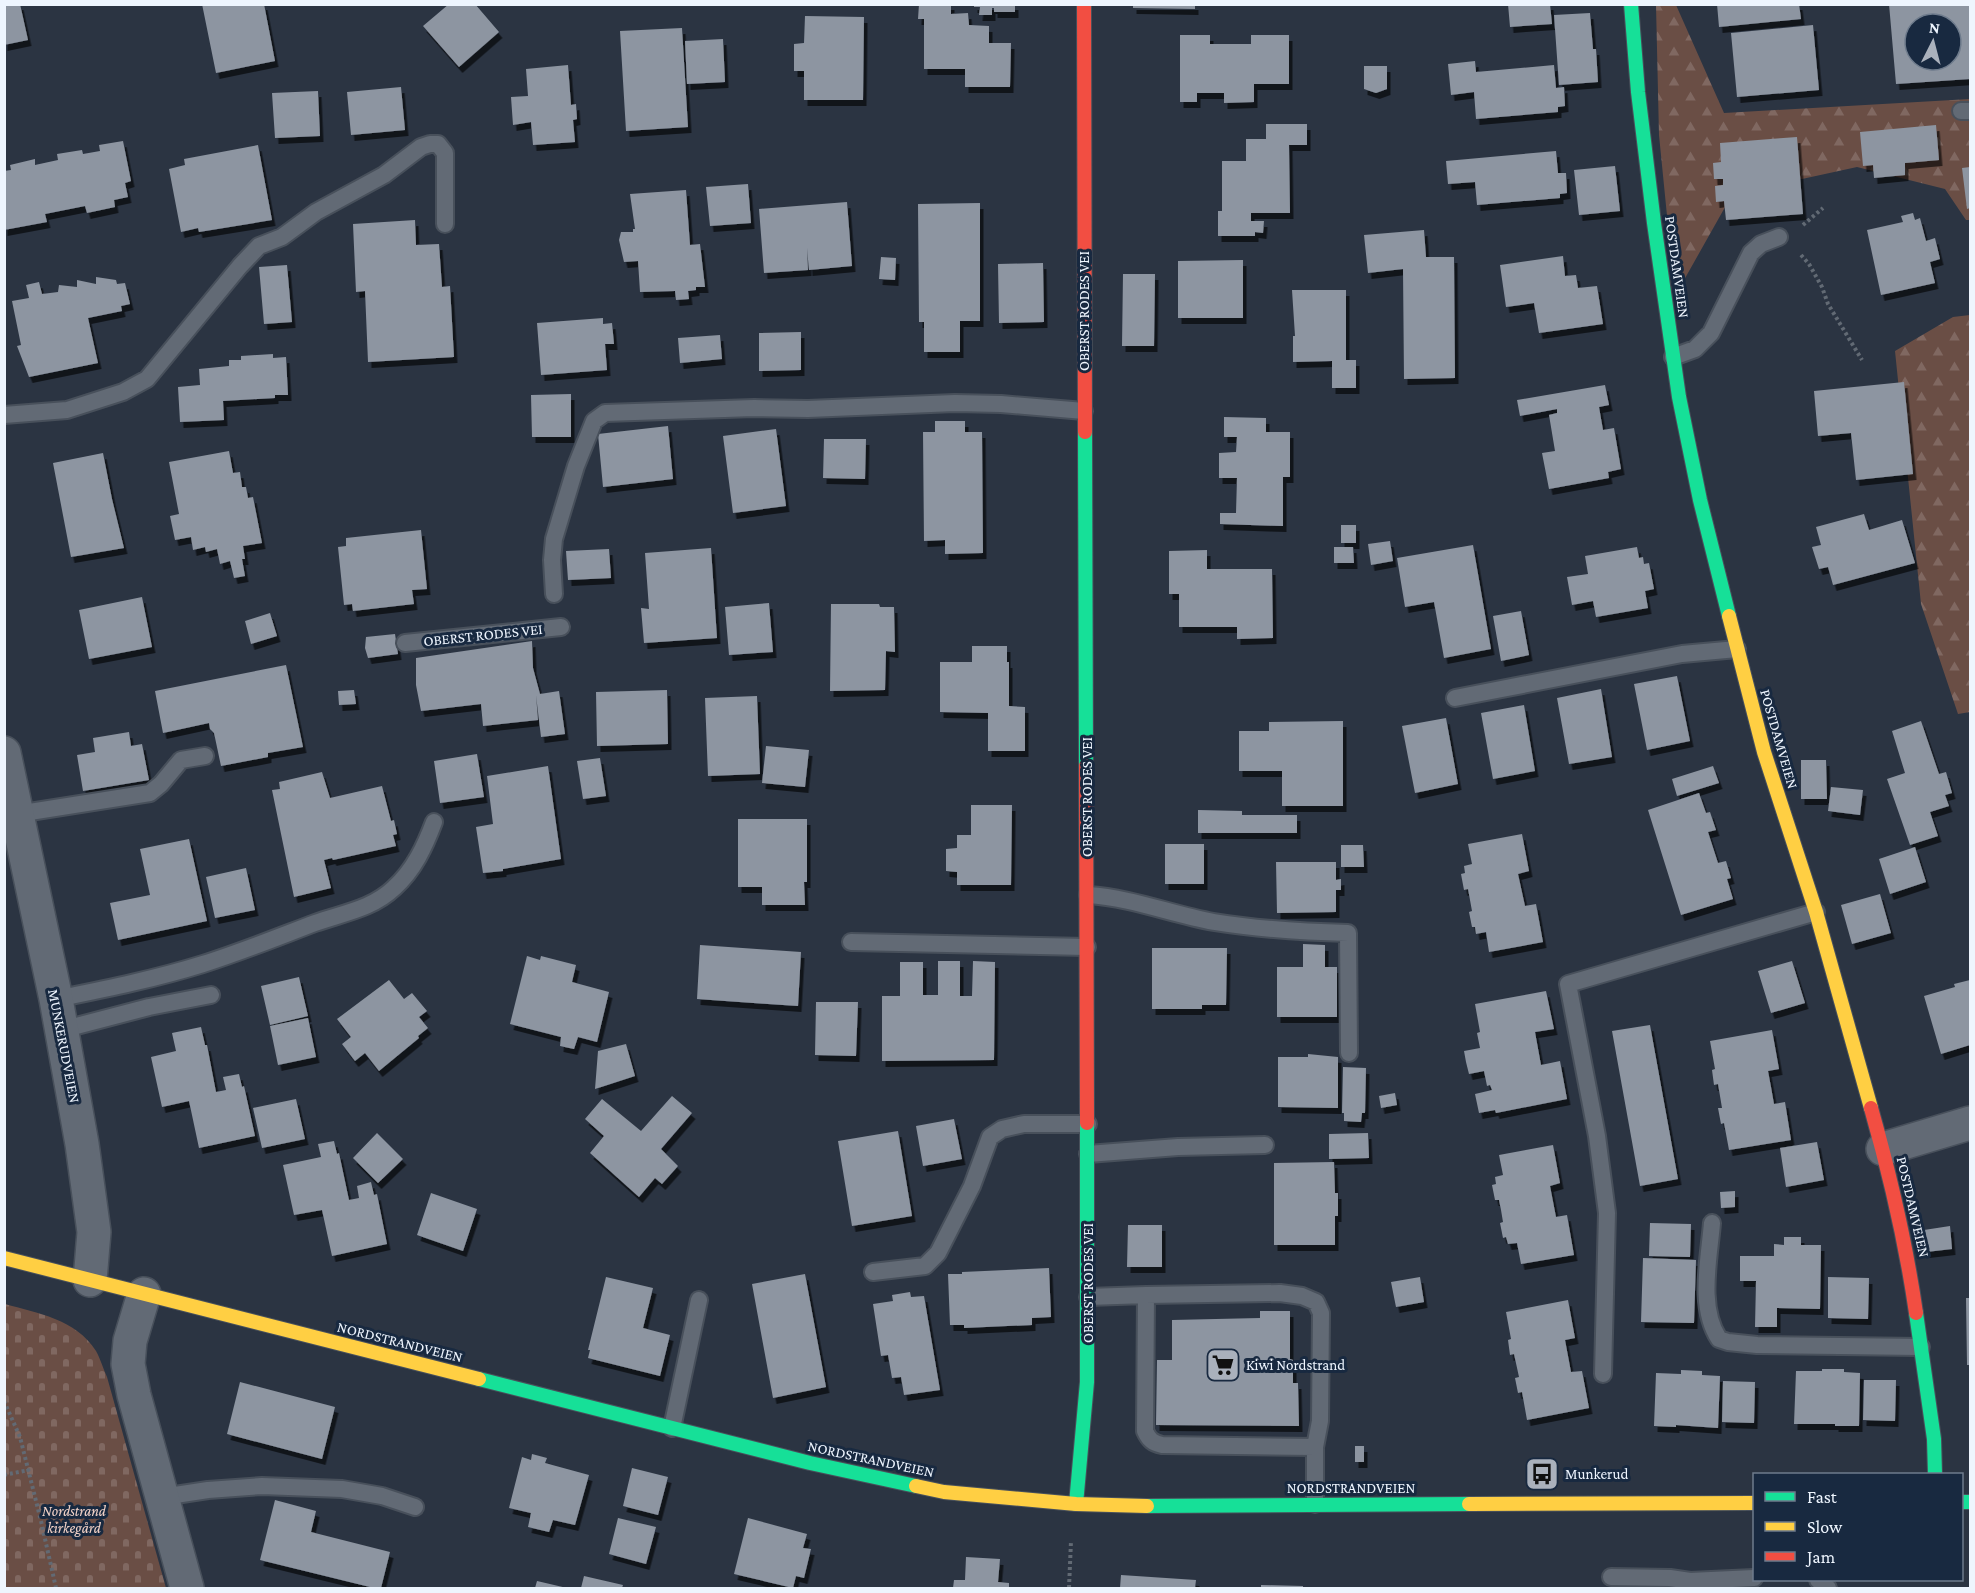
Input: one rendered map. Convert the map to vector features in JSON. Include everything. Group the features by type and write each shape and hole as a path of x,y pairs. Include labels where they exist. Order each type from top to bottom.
{"street":[{"name":"OBERST RODES VEI","path":"1076,1504 1087,1382 1088,1297 1084,4"},
{"name":"POSTDAMVEIEN","path":"1631,4 1638,92 1673,357 1700,500 1764,752 1816,912 1883,1149 1910,1269 1934,1439 1935,1473"},
{"name":"MUNKERUDVEIEN","path":"4,753 11,796 58,1014 90,1192 94,1232 90,1280"},
{"path":"1883,1149 1971,1123"},
{"name":"NORDSTRANDVEIEN","path":"4,1258 901,1484 989,1497 1076,1504 1753,1503"},
{"path":"144,1294 130,1341 128,1364 134,1395 187,1588"}],"lane":[{"path":"4,415 68,410 123,392 147,379 259,246 282,237 316,212 384,175 421,147 430,144 438,144 445,153 445,224"},
{"path":"1673,357 1695,349 1711,333 1752,254 1761,244 1779,237"},
{"path":"554,594 552,560 554,539 576,466 594,421 605,412 754,408 808,410 955,403 1024,405 1084,411"},
{"name":"OBERST RODES VEI","path":"405,643 561,627"},
{"path":"1455,698 1682,654 1737,649"},
{"path":"11,796 150,793 161,784 181,760 206,756"},
{"path":"58,1014 95,991 201,964 365,908 394,889 410,870 423,851 434,822"},
{"path":"1088,895 1136,901 1215,922 1308,932 1348,933 1349,1053"},
{"path":"1604,1374 1607,1213 1597,1136 1568,984 1816,912"},
{"path":"851,942 1087,947"},
{"path":"58,1014 149,1007 211,995"},
{"path":"873,1272 925,1266 938,1253 972,1186 990,1137 1002,1129 1024,1124 1088,1124"},
{"path":"1088,1154 1178,1147 1265,1144"},
{"path":"1712,1223 1709,1320 1719,1339 1757,1345 1920,1347"},
{"path":"1088,1297 1280,1293 1302,1296 1316,1302 1320,1313 1320,1420 1315,1447 1315,1504"},
{"path":"1146,1295 1145,1431 1148,1438 1162,1445 1315,1447"},
{"path":"672,1428 699,1300"},
{"path":"162,1497 208,1490 262,1486 342,1489 382,1496 415,1507"},
{"path":"1611,1577 1670,1578 1690,1585 1753,1578"}],"path":[{"path":"1799,228 1823,208"},
{"path":"1779,237 1809,264 1822,287 1827,304 1862,360"},
{"path":"4,1401 20,1437 56,1588"},
{"path":"4,1476 29,1470"},
{"path":"1069,1588 1071,1542 1076,1504"}],"green space":[{"path":"1656,5 1676,5 1724,113 1970,99 1970,220 1966,220 1945,189 1857,167 1802,179 1742,177 1675,296 1659,135"},
{"path":"1970,315 1970,712 1958,714 1921,604 1895,351 1953,317"},
{"name":"Nordstrand kirkegård","path":"5,1304 43,1314 67,1324 88,1340 96,1351 107,1377 166,1588 5,1588"}],"building":[{"path":"4,4 20,4 28,40 4,45"},
{"path":"202,4 264,4 275,61 216,73"},
{"path":"449,4 475,4 499,32 459,67 423,26"},
{"path":"919,4 951,4 951,14 968,13 969,25 989,26 989,43 1011,43 1010,87 965,87 965,69 924,69 924,19 918,19"},
{"path":"974,4 1015,4 1015,12 994,12 992,8 992,15 979,15 980,7 974,7"},
{"path":"1133,4 1195,4 1195,9 1133,8"},
{"path":"1508,4 1550,4 1552,24 1510,27"},
{"path":"1717,4 1799,4 1801,19 1719,27"},
{"path":"1889,4 1970,4 1970,79 1896,84"},
{"path":"1590,13 1593,49 1596,49 1598,82 1559,85 1554,15"},
{"path":"805,16 864,17 863,100 804,100 804,71 794,71 794,44 804,43"},
{"path":"1813,25 1819,90 1737,97 1731,33"},
{"path":"682,28 688,127 626,131 620,31"},
{"path":"1180,35 1210,35 1210,44 1251,44 1251,35 1289,35 1289,84 1254,84 1254,102 1224,103 1224,93 1197,93 1197,102 1180,102"},
{"path":"723,39 725,82 687,84 685,41"},
{"path":"1475,61 1476,72 1554,65 1556,88 1564,87 1565,106 1558,107 1558,112 1476,119 1474,92 1451,95 1448,64"},
{"path":"568,65 571,105 576,104 577,119 573,120 575,142 533,145 531,122 513,125 511,97 528,96 526,69"},
{"path":"1364,66 1387,66 1387,89 1376,93 1364,89"},
{"path":"401,87 405,130 351,135 347,92"},
{"path":"318,91 320,136 275,138 272,93"},
{"path":"1266,124 1307,124 1307,145 1289,145 1290,213 1251,213 1251,221 1264,221 1263,233 1255,232 1255,236 1218,236 1218,211 1222,211 1222,161 1246,161 1246,139 1266,139"},
{"path":"1936,125 1939,160 1905,163 1905,175 1874,178 1873,165 1863,166 1860,132"},
{"path":"1797,137 1803,214 1726,220 1724,201 1716,202 1715,186 1723,185 1723,179 1714,179 1713,163 1721,162 1720,143"},
{"path":"123,141 131,181 125,183 128,197 114,200 115,207 87,213 85,206 45,214 47,222 4,230 4,171 11,170 10,165 35,159 35,165 58,160 57,154 82,150 83,154 100,151 99,145"},
{"path":"258,145 272,220 199,232 198,228 181,232 169,169 185,165 184,159"},
{"path":"1556,151 1558,173 1566,173 1567,193 1560,194 1560,198 1477,205 1475,182 1448,184 1446,161"},
{"path":"1615,166 1620,211 1579,215 1574,170"},
{"path":"1970,167 1970,208 1967,209 1962,168"},
{"path":"748,184 751,223 710,226 706,187"},
{"path":"686,190 690,245 700,244 705,287 696,287 696,290 688,291 689,299 676,300 675,291 640,292 638,261 624,262 619,240 621,232 633,232 635,229 630,194"},
{"path":"847,202 852,266 809,270 807,248 808,270 764,273 759,209"},
{"path":"980,203 980,321 960,321 960,352 924,352 924,322 919,322 918,204"},
{"path":"1913,213 1915,220 1920,218 1926,241 1935,238 1940,259 1930,262 1935,283 1881,295 1867,230 1903,222 1901,216"},
{"path":"415,220 416,245 439,244 442,287 450,286 454,357 368,362 365,291 356,292 353,224"},
{"path":"1424,230 1426,257 1454,257 1455,378 1404,379 1403,269 1368,273 1364,235"},
{"path":"1563,256 1565,276 1576,275 1578,288 1597,286 1603,324 1539,333 1534,303 1506,307 1500,265"},
{"path":"881,257 896,258 895,280 879,279"},
{"path":"1243,260 1243,318 1178,318 1178,261"},
{"path":"1043,263 1044,322 999,323 998,264"},
{"path":"287,265 292,322 264,324 259,267"},
{"path":"1123,274 1155,274 1154,346 1122,346"},
{"path":"96,277 116,280 117,284 125,283 130,304 121,306 122,311 88,318 98,363 29,377 17,346 21,345 12,301 29,298 26,285 39,282 42,294 58,292 59,285 77,287 77,280 96,284"},
{"path":"1292,290 1346,290 1346,360 1356,360 1356,388 1332,388 1332,361 1293,362 1293,336 1295,336"},
{"path":"603,318 603,324 612,323 614,344 605,344 607,370 541,375 537,323"},
{"path":"801,332 801,370 759,371 759,333"},
{"path":"720,335 722,359 680,363 678,338"},
{"path":"273,354 273,358 286,357 288,395 223,401 224,420 180,422 178,387 200,385 199,369 229,366 229,360 241,360 241,356"},
{"path":"1904,382 1913,474 1856,480 1851,433 1818,436 1814,391"},
{"path":"1605,385 1609,405 1599,407 1603,430 1614,428 1621,469 1608,472 1609,478 1549,489 1542,453 1555,451 1549,415 1557,413 1557,409 1520,416 1517,400"},
{"path":"571,394 571,437 532,437 531,395"},
{"path":"1224,417 1266,418 1266,432 1290,432 1290,477 1283,477 1283,526 1220,524 1220,513 1236,513 1237,478 1219,478 1219,453 1236,452 1237,437 1224,437"},
{"path":"935,421 965,421 965,432 982,432 983,553 945,554 945,540 924,541 923,432 935,432"},
{"path":"668,426 673,479 603,487 598,434"},
{"path":"776,429 786,506 733,513 723,436"},
{"path":"824,439 866,439 865,479 823,478"},
{"path":"229,451 233,473 240,472 242,487 246,487 248,498 253,497 262,543 243,546 245,559 242,559 245,576 234,578 230,561 220,564 217,549 206,552 205,547 193,550 191,537 175,540 170,516 179,514 169,462"},
{"path":"103,453 124,548 71,557 53,463"},
{"path":"1864,514 1869,530 1902,520 1915,563 1833,585 1828,567 1819,569 1812,547 1821,545 1816,527"},
{"path":"1341,525 1356,525 1356,543 1341,543"},
{"path":"421,530 427,589 412,590 414,604 353,611 352,604 344,605 338,547 346,546 346,538"},
{"path":"1390,541 1393,561 1371,565 1368,544"},
{"path":"1473,545 1491,649 1444,658 1434,602 1405,607 1397,558"},
{"path":"1334,547 1353,547 1354,563 1334,563"},
{"path":"1637,547 1639,558 1643,557 1644,564 1649,563 1654,589 1645,591 1648,608 1596,617 1593,601 1572,605 1567,577 1588,574 1585,556"},
{"path":"711,548 717,638 644,643 641,608 649,609 645,553"},
{"path":"609,549 611,578 568,580 566,551"},
{"path":"1207,550 1207,569 1272,569 1273,638 1237,639 1237,627 1179,627 1179,594 1169,594 1169,551"},
{"path":"142,597 152,647 89,659 79,610"},
{"path":"769,603 773,652 729,655 725,607"},
{"path":"831,604 879,604 880,607 894,607 895,652 886,651 885,690 830,691"},
{"path":"1521,611 1529,655 1501,661 1493,616"},
{"path":"270,613 277,636 251,644 245,621"},
{"path":"395,634 398,654 368,658 365,648 366,637"},
{"path":"532,641 533,668 540,694 559,691 565,734 541,737 536,695 538,720 483,726 481,704 421,711 416,685 416,658"},
{"path":"972,646 1007,646 1009,706 1025,707 1025,751 988,751 988,713 940,712 940,662 972,662"},
{"path":"286,665 303,747 268,753 268,757 221,766 214,733 209,723 163,733 155,691"},
{"path":"1677,676 1690,741 1647,750 1634,684"},
{"path":"1601,689 1612,757 1569,764 1557,698"},
{"path":"354,690 356,704 339,705 338,691"},
{"path":"667,690 668,744 597,746 596,692"},
{"path":"757,696 760,774 708,776 705,698"},
{"path":"1524,705 1535,771 1493,779 1481,713"},
{"path":"1446,718 1458,784 1415,793 1402,726"},
{"path":"1343,721 1343,806 1282,806 1282,771 1239,771 1239,731 1269,731 1269,722"},
{"path":"1921,721 1939,774 1946,772 1952,793 1945,795 1949,806 1930,812 1938,836 1910,845 1887,779 1905,773 1892,731"},
{"path":"129,732 131,746 142,744 149,780 83,791 77,755 95,752 93,738"},
{"path":"766,746 809,750 805,787 762,783"},
{"path":"477,754 484,797 440,803 434,761"},
{"path":"600,758 606,796 583,799 577,761"},
{"path":"1801,760 1826,760 1827,799 1801,799"},
{"path":"548,766 561,859 483,873 476,827 493,824 487,776"},
{"path":"1713,766 1719,783 1677,796 1672,779"},
{"path":"322,772 330,798 382,786 391,821 394,820 397,834 393,835 396,846 324,860 331,888 294,897 272,790 280,789 279,782"},
{"path":"1831,787 1863,790 1860,815 1828,811"},
{"path":"1699,793 1706,813 1710,812 1716,830 1708,832 1718,863 1726,861 1731,878 1727,879 1733,899 1681,915 1648,810"},
{"path":"971,805 1012,805 1011,885 957,885 957,872 946,871 946,849 957,848 957,835 971,835"},
{"path":"1198,810 1242,811 1242,815 1297,815 1297,833 1198,833"},
{"path":"738,819 807,819 805,905 762,905 762,887 738,887"},
{"path":"1522,834 1529,871 1518,874 1525,906 1536,904 1543,942 1489,952 1486,932 1476,934 1475,927 1472,927 1468,889 1464,890 1461,874 1465,873 1464,866 1472,864 1468,844"},
{"path":"189,839 207,921 118,940 110,903 150,895 140,849"},
{"path":"1165,844 1204,844 1204,884 1165,884"},
{"path":"1341,845 1363,845 1364,867 1341,867"},
{"path":"1915,847 1926,882 1890,894 1879,859"},
{"path":"1276,862 1336,862 1336,880 1341,879 1341,890 1336,890 1336,912 1277,913"},
{"path":"246,868 255,910 215,918 206,877"},
{"path":"1880,894 1891,933 1852,944 1841,905"},
{"path":"1303,944 1325,945 1325,967 1337,967 1337,1017 1277,1017 1277,967 1303,967"},
{"path":"700,945 801,952 798,1006 697,999"},
{"path":"1152,948 1227,948 1226,1005 1202,1005 1202,1009 1152,1009"},
{"path":"527,956 540,960 541,956 576,965 572,982 609,992 597,1042 578,1037 574,1049 560,1046 561,1037 510,1024"},
{"path":"938,961 960,961 960,996 972,996 973,961 995,962 994,1060 882,1061 882,996 900,996 900,962 923,962 923,995 938,995"},
{"path":"1792,961 1805,1003 1771,1013 1758,971"},
{"path":"299,977 308,1016 270,1025 261,986"},
{"path":"389,980 404,999 412,993 427,1011 419,1017 428,1028 379,1071 365,1053 355,1061 342,1044 351,1037 337,1019"},
{"path":"1970,980 1970,1045 1941,1054 1924,996"},
{"path":"1546,991 1554,1029 1535,1032 1541,1065 1560,1061 1567,1099 1496,1113 1495,1110 1479,1113 1475,1094 1492,1090 1490,1085 1487,1086 1484,1071 1469,1074 1466,1062 1464,1051 1480,1048 1477,1033 1480,1032 1475,1004"},
{"path":"816,1002 858,1002 856,1056 815,1055"},
{"path":"308,1018 316,1057 278,1065 270,1026"},
{"path":"1650,1025 1678,1179 1640,1186 1612,1031"},
{"path":"201,1027 216,1092 226,1090 223,1077 239,1074 242,1087 244,1086 255,1136 199,1148 189,1101 162,1107 151,1057 176,1051 172,1033"},
{"path":"1772,1030 1779,1069 1768,1071 1774,1104 1785,1102 1791,1140 1729,1150 1724,1123 1721,1124 1718,1108 1722,1108 1718,1084 1714,1085 1712,1070 1715,1069 1710,1041"},
{"path":"626,1044 635,1076 595,1089 598,1051"},
{"path":"1308,1054 1338,1057 1338,1108 1278,1107 1278,1057 1308,1057"},
{"path":"1343,1067 1366,1068 1365,1113 1362,1113 1361,1122 1344,1121 1344,1113 1342,1113"},
{"path":"1395,1093 1397,1105 1381,1108 1379,1096"},
{"path":"672,1096 692,1113 661,1149 678,1166 662,1184 655,1178 639,1197 590,1153 604,1136 585,1119 602,1099 641,1131"},
{"path":"296,1099 305,1139 262,1148 253,1108"},
{"path":"954,1119 962,1159 923,1166 916,1126"},
{"path":"898,1131 912,1216 852,1226 838,1141"},
{"path":"377,1133 403,1159 378,1183 353,1158"},
{"path":"1368,1133 1369,1158 1329,1159 1329,1134"},
{"path":"334,1141 337,1154 339,1153 349,1200 359,1198 357,1186 371,1182 374,1195 377,1194 387,1244 332,1256 322,1210 294,1215 283,1165 321,1157 318,1144"},
{"path":"1817,1142 1824,1180 1786,1187 1780,1148"},
{"path":"1553,1145 1560,1183 1550,1186 1556,1217 1567,1215 1574,1255 1521,1264 1517,1243 1508,1244 1506,1237 1503,1238 1499,1200 1495,1200 1492,1185 1496,1184 1495,1177 1503,1175 1499,1155"},
{"path":"1334,1162 1335,1193 1338,1193 1335,1245 1274,1245 1274,1163"},
{"path":"1735,1191 1735,1207 1721,1208 1720,1192"},
{"path":"431,1193 477,1209 463,1251 417,1235"},
{"path":"1650,1223 1691,1224 1690,1257 1649,1256"},
{"path":"1128,1225 1162,1225 1162,1267 1127,1267"},
{"path":"1950,1226 1952,1249 1926,1252 1924,1230"},
{"path":"1784,1237 1801,1237 1801,1245 1821,1245 1820,1309 1777,1308 1777,1327 1755,1327 1756,1281 1740,1281 1740,1256 1774,1256 1774,1244 1784,1245"},
{"path":"1643,1258 1696,1260 1694,1323 1641,1322"},
{"path":"1049,1268 1051,1317 1032,1318 1032,1325 964,1328 964,1325 950,1325 948,1274"},
{"path":"805,1274 826,1387 773,1398 752,1284"},
{"path":"606,1277 653,1288 643,1328 670,1335 660,1376 588,1358"},
{"path":"1420,1277 1424,1302 1396,1307 1391,1282"},
{"path":"1828,1277 1869,1278 1868,1319 1828,1318"},
{"path":"910,1292 911,1297 924,1296 940,1390 904,1395 901,1377 892,1378 888,1355 881,1356 873,1304 893,1301 892,1295"},
{"path":"1966,1298 1970,1298 1970,1365 1967,1365"},
{"path":"1568,1300 1575,1338 1565,1340 1571,1372 1582,1371 1589,1408 1527,1420 1522,1392 1518,1393 1515,1378 1519,1377 1514,1354 1510,1355 1508,1340 1511,1339 1506,1312"},
{"path":"1260,1311 1290,1311 1290,1359 1293,1360 1293,1383 1298,1383 1299,1426 1156,1425 1157,1360 1172,1360 1172,1320 1260,1318"},
{"path":"1822,1369 1844,1369 1844,1372 1860,1373 1859,1426 1794,1424 1796,1371 1822,1371"},
{"path":"1681,1370 1702,1371 1702,1375 1720,1376 1718,1428 1654,1426 1656,1373 1681,1374"},
{"path":"1864,1380 1896,1380 1895,1421 1863,1420"},
{"path":"1723,1381 1755,1382 1754,1423 1722,1422"},
{"path":"240,1382 335,1407 322,1459 227,1434"},
{"path":"1355,1446 1364,1446 1364,1462 1355,1462"},
{"path":"532,1454 547,1458 545,1463 589,1475 575,1525 553,1520 549,1532 528,1527 531,1513 509,1508 522,1457 531,1460"},
{"path":"632,1468 668,1477 658,1515 623,1506"},
{"path":"275,1500 316,1511 311,1532 390,1552 381,1588 260,1560"},
{"path":"618,1518 656,1527 646,1564 609,1554"},
{"path":"748,1518 807,1534 803,1548 811,1549 804,1578 796,1576 793,1588 734,1574"},
{"path":"966,1557 1000,1559 998,1582 1009,1583 1009,1588 953,1588 954,1580 965,1580"},
{"path":"1121,1575 1196,1580 1195,1588 1120,1588"},
{"path":"584,1576 623,1585 622,1588 581,1588"},
{"path":"537,1581 567,1588 535,1588"},
{"path":"1261,1585 1303,1586 1303,1588 1261,1588"}],"traffic: fast":[{"path":"1631,4 1638,92 1679,397 1700,500 1729,616"},
{"path":"1085,432 1086,766"},
{"path":"1076,1504 1087,1382 1087,1123"},
{"path":"1916,1313 1934,1439 1935,1473"},
{"path":"479,1379 810,1463 916,1486"},
{"path":"1963,1502 1970,1502"},
{"path":"1147,1506 1469,1504"}],"traffic: slow":[{"path":"1729,616 1764,752 1816,912 1871,1108"},
{"path":"4,1258 479,1379"},
{"path":"916,1486 944,1492 1076,1504 1147,1506"},
{"path":"1469,1504 1753,1503"}],"traffic: jam":[{"path":"1084,4 1085,432"},
{"path":"1086,766 1087,1123"},
{"path":"1871,1108 1897,1210 1916,1313"}],"place":[{"name":"Kiwi Nordstrand","path":"1223,1365"},
{"name":"Munkerud","path":"1542,1474"}]}
